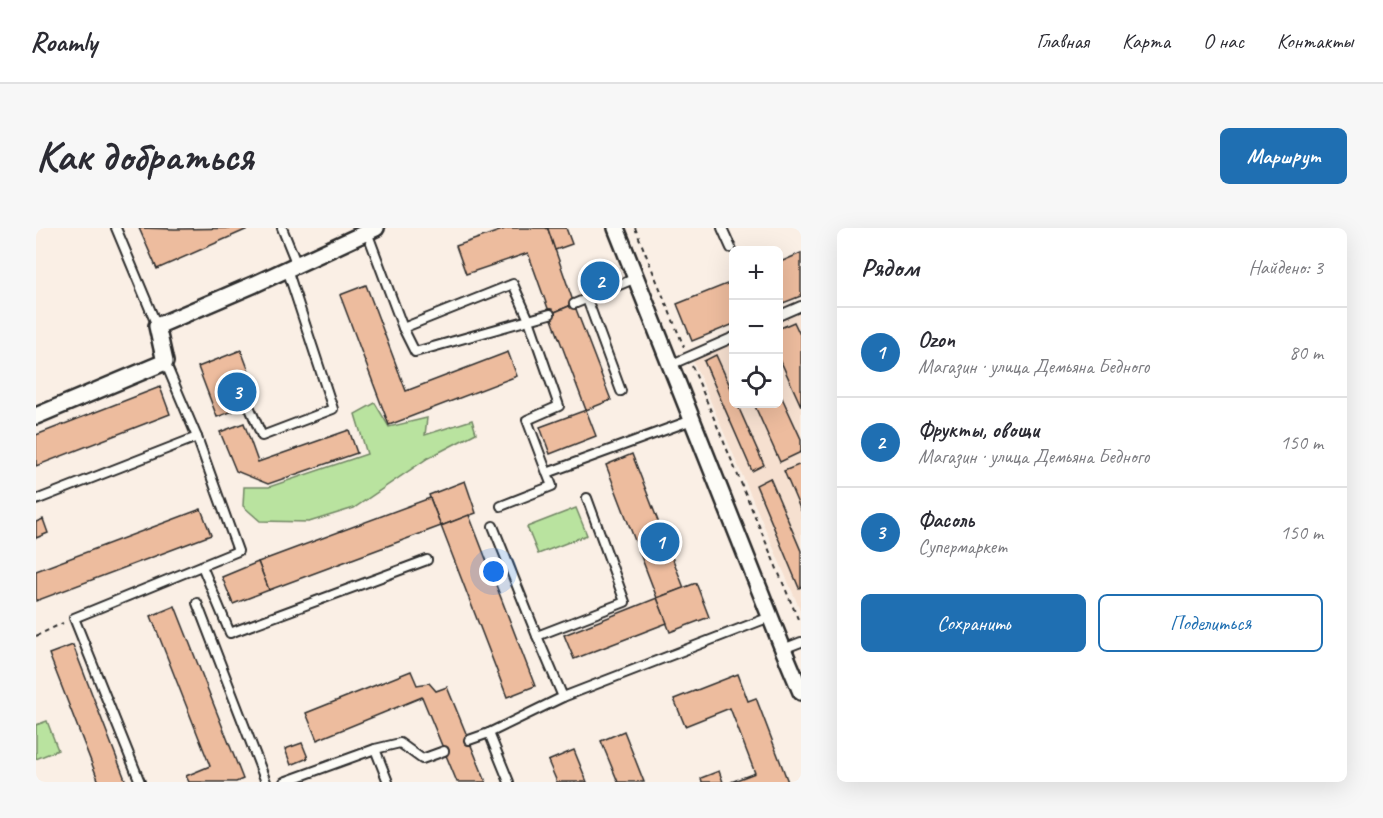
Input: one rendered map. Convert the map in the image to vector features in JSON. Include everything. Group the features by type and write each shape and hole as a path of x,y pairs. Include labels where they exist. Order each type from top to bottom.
{"street":[{"path":"616,228 801,692"},
{"path":"36,416 165,362 157,326 372,230"}],"lane":[{"path":"116,228 157,326"},
{"path":"249,406 261,436 333,409 282,228"},
{"path":"722,228 729,246"},
{"path":"372,230 403,328 415,352 550,314"},
{"path":"574,304 636,279"},
{"path":"403,328 513,284 529,320 559,405 527,420 552,486 501,506"},
{"path":"587,299 621,391"},
{"path":"783,314 801,306"},
{"path":"670,365 729,339"},
{"path":"140,782 74,618 238,551 197,437 165,362"},
{"path":"547,473 692,420"},
{"path":"36,500 197,437"},
{"path":"537,636 626,603 587,498"},
{"path":"494,526 537,636 564,697"},
{"path":"202,566 230,633 427,560"},
{"path":"197,603 266,782"},
{"path":"469,740 489,733 564,697 770,617"},
{"path":"783,649 801,642"},
{"path":"489,733 509,782"},
{"path":"284,782 305,778 375,749 400,743 422,759 444,751"},
{"path":"375,749 388,782"}],"path":[{"path":"635,228 798,619 801,620"},
{"path":"36,636 74,618"}],"shaded area":[{"path":"801,310 801,612 692,358 729,342 729,408 783,408 783,318"}],"green space":[{"path":"375,403 389,427 427,418 425,435 472,420 476,433 428,458 354,508 309,522 260,521 243,506 244,487 269,487 367,454 355,414"},
{"path":"576,508 587,535 538,554 527,527"},
{"path":"47,721 58,750 36,759 36,725"}],"building":[{"path":"139,228 175,229 250,228 157,269"},
{"path":"508,228 548,229 574,304 550,314 528,253 466,274 456,246"},
{"path":"546,228 566,228 572,244 555,250"},
{"path":"801,253 801,296 783,303 783,300 783,261"},
{"path":"601,274 606,286 599,289 595,277"},
{"path":"729,283 729,326 692,341 677,304"},
{"path":"366,285 406,391 508,352 517,376 389,425 340,295"},
{"path":"574,304 611,400 586,410 550,314"},
{"path":"794,322 801,337 801,406 783,366 783,327"},
{"path":"241,350 256,390 237,397 241,408 217,417 198,367"},
{"path":"716,355 729,384 729,408 739,408 764,465 752,471 704,361"},
{"path":"160,387 170,414 36,466 36,435"},
{"path":"783,400 801,439 801,452 780,462 756,408 783,408"},
{"path":"586,410 596,436 550,454 540,427"},
{"path":"244,423 258,462 349,430 357,453 268,484 236,471 220,432"},
{"path":"632,454 684,588 657,598 606,465"},
{"path":"801,464 801,511 784,471"},
{"path":"770,478 801,551 801,587 799,588 756,485"},
{"path":"465,481 476,513 441,526 429,495"},
{"path":"430,498 441,526 269,590 258,562"},
{"path":"201,509 211,535 36,601 36,571"},
{"path":"469,515 535,686 507,697 441,526"},
{"path":"43,519 48,533 36,538 36,522"},
{"path":"258,562 269,590 233,604 222,577"},
{"path":"696,583 709,617 670,632 657,598"},
{"path":"657,598 667,623 574,659 564,635"},
{"path":"175,606 243,779 236,782 189,782 186,776 210,766 151,616"},
{"path":"73,645 126,782 99,782 49,654"},
{"path":"411,671 417,685 429,683 436,691 447,687 486,782 457,782 422,697 317,740 306,713"},
{"path":"738,674 748,701 756,698 788,782 731,782 755,773 730,708 685,726 674,699"},
{"path":"624,731 644,782 618,782 601,741"},
{"path":"302,743 308,758 291,765 285,749"},
{"path":"574,750 587,782 557,782 548,761"},
{"path":"719,771 723,782 702,782 701,778"}],"place":[{"name":"Фрукты, овощи","path":"600,281"},
{"name":"Фасоль","path":"237,392"},
{"name":"Ozon","path":"660,542"}]}
